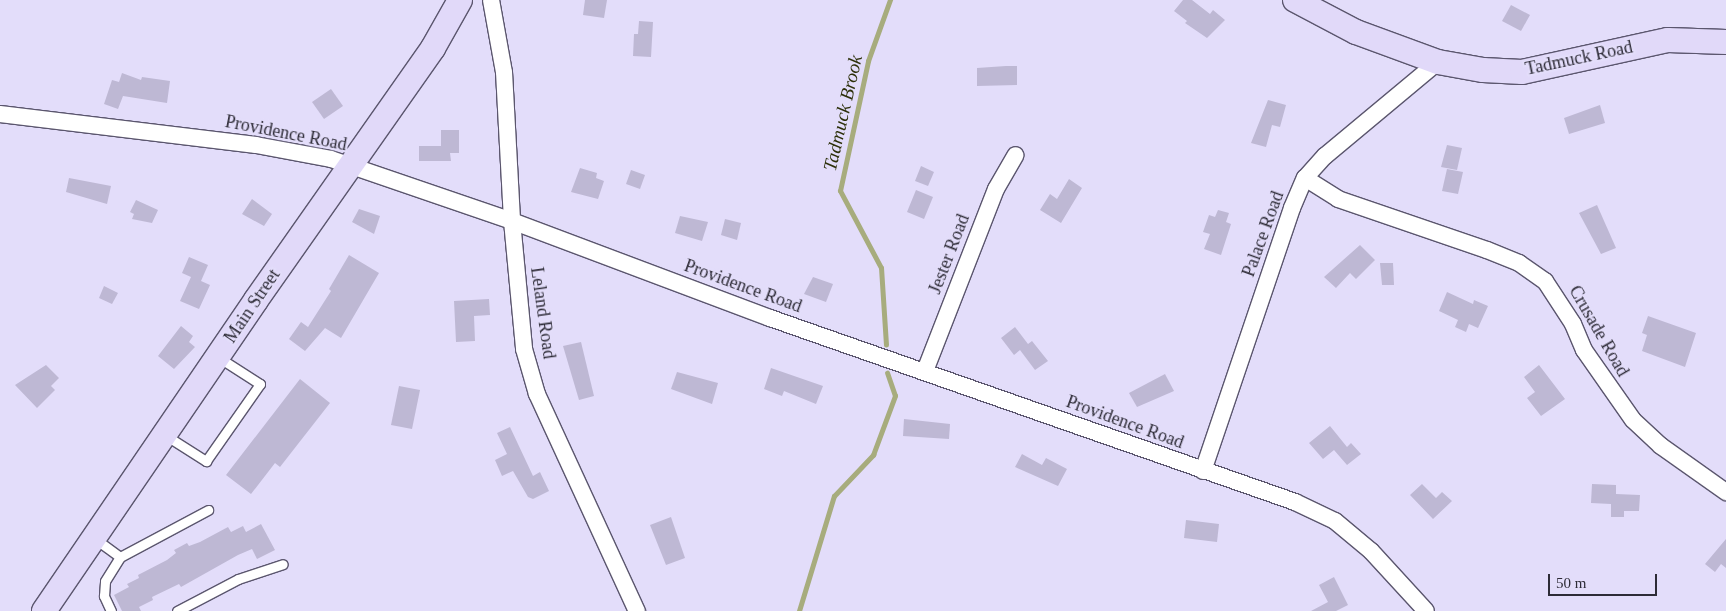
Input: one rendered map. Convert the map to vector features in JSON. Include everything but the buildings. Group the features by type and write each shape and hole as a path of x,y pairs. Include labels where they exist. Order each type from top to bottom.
{"main road":[{"name":"Main Street","path":"44,611 349,166 433,48 460,0"},
{"name":"Tadmuck Road","path":"1295,0 1356,32 1438,62 1483,70 1522,72 1668,40 1726,42"}],"street":[{"name":"Leland Road","path":"490,0 504,72 512,221 524,349 537,394 637,611"},
{"name":"Palace Road","path":"1203,471 1292,208 1306,178 1325,156 1438,62"},
{"name":"Providence Road","path":"0,114 256,145 349,166 512,221 770,318 1294,502 1335,521 1393,572 1426,611"},
{"name":"Jester Road","path":"925,371 996,188 1016,154"},
{"name":"Crusade Road","path":"1306,178 1338,199 1487,250 1519,263 1545,281 1569,316 1584,350 1633,420 1661,446 1726,492"}],"lane":[{"path":"165,435 206,460 260,384 218,357"},
{"path":"111,611 104,596 106,581 120,557 208,510"},
{"path":"94,537 120,557"},
{"path":"177,611 238,579 283,564"}],"waterway":[{"name":"Tadmuck Brook","path":"886,345 881,268 840,191 868,61 890,0"},
{"name":"Tadmuck Brook","path":"799,611 834,496 873,455 895,396 887,373"}]}
